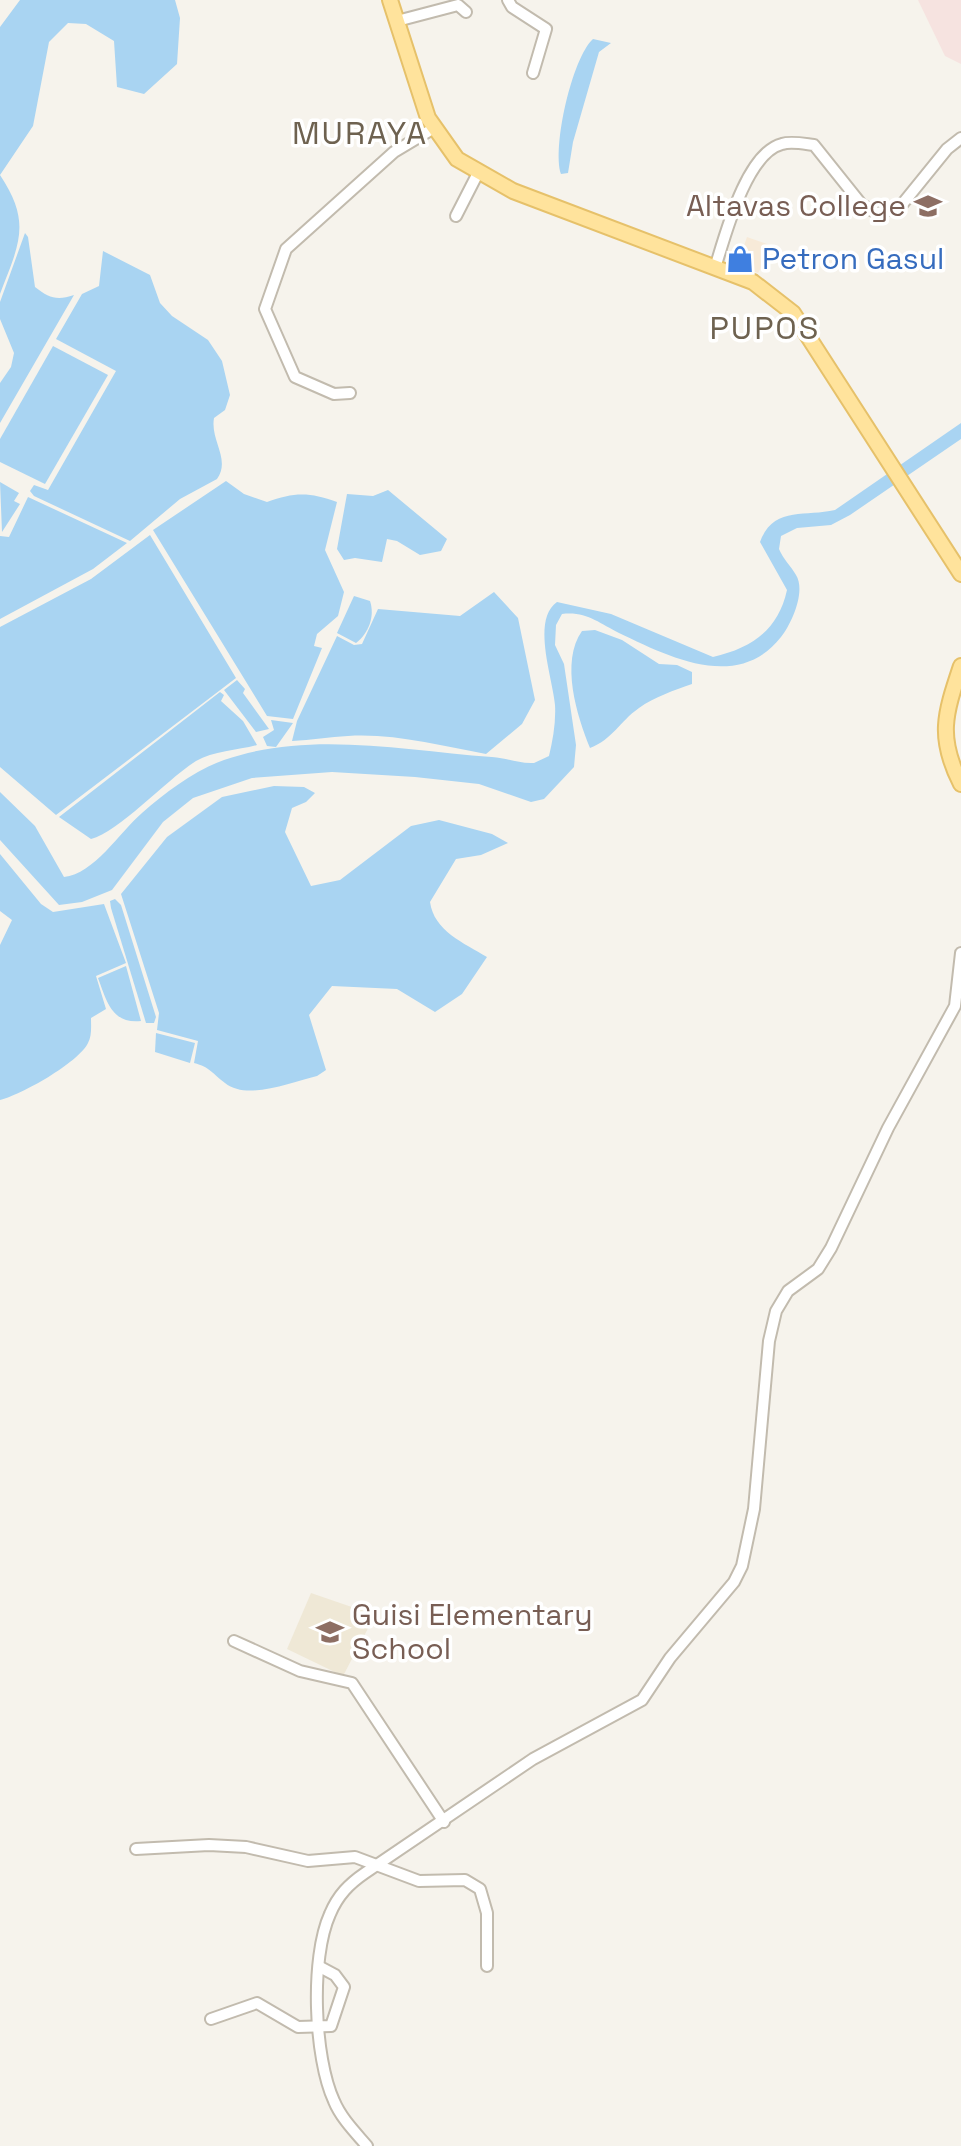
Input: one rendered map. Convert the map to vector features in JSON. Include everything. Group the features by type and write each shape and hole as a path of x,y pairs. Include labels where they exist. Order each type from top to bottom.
{"main road":[{"path":"390,0 434,128 457,159 513,191 753,282 793,313 961,574"},
{"path":"961,666 946,717 944,739 961,784"}],"street":[{"path":"508,0 512,7 546,29 533,73"},
{"path":"397,21 458,5 466,12"},
{"path":"350,393 334,394 295,377 265,309 286,249 394,152 434,128"},
{"path":"715,268 745,184 763,158 782,143 814,145 862,205 877,213 900,207 947,149 961,138"},
{"path":"456,216 478,173"},
{"path":"367,2146 335,2105 321,2062 318,2028 320,1967 326,1922 345,1888 379,1864 533,1759 642,1700 670,1658 734,1582 742,1566 754,1509 769,1341 776,1311 788,1291 818,1269 831,1248 888,1128 955,1006 961,953"},
{"path":"234,1641 300,1671 352,1683 444,1822"},
{"path":"136,1849 209,1845 246,1847 293,1859 355,1857 419,1881 465,1880 480,1889 487,1913 487,1966"},
{"path":"211,2019 257,2003 298,2027 318,2028 335,2023 344,1987 335,1975 320,1967"}],"shaded area":[{"path":"918,0 961,0 961,64 945,56"},
{"path":"747,237 773,246 758,273 737,265"},
{"name":"Guisi Elementary School","path":"311,1593 375,1615 343,1676 287,1649"}],"water":[{"path":"20,0 175,0 180,18 177,64 144,94 117,87 114,41 86,24 68,23 49,42 33,126 0,175 0,27"},
{"path":"593,39 611,43 599,52 573,142 568,173 561,174 559,144 566,104 578,64"},
{"path":"0,175 16,207 19,234 13,261 0,294"},
{"path":"25,233 35,287 53,297 74,295 0,423 0,383 11,367 14,353 0,319 0,302"},
{"path":"103,251 150,275 160,303 172,316 208,340 222,361 230,395 225,410 214,418 222,464 217,479 180,499 130,541 34,496 30,491 34,485 48,490 116,371 56,339 82,294 99,286"},
{"path":"53,346 108,375 45,484 0,462 0,439"},
{"path":"961,423 961,439 850,515 831,525 797,528 781,536 779,549 799,582 799,598 781,637 764,654 745,663 703,665 659,651 585,616 562,614 556,625 555,645 564,664 576,745 574,767 544,799 531,802 479,784 415,777 332,772 252,778 193,798 163,822 112,890 82,902 59,905 0,840 0,792 35,826 64,877 75,874 96,861 151,805 192,776 224,760 290,746 392,747 534,763 549,756 554,730 555,705 544,636 549,611 557,602 611,614 713,657 751,643 770,627 787,590 760,542 773,523 791,515 835,510"},
{"path":"226,481 244,494 267,502 302,494 337,502 325,550 344,592 338,616 317,634 314,646 322,648 293,719 267,716 153,530"},
{"path":"0,482 19,493 14,501 20,504 2,532"},
{"path":"388,490 447,539 441,551 420,555 397,541 387,539 382,562 355,558 344,560 337,549 347,494 373,496"},
{"path":"28,497 127,543 93,569 0,619 0,536 9,537"},
{"path":"150,535 236,678 56,815 0,767 0,627 91,579"},
{"path":"494,592 518,618 535,700 522,724 486,754 382,736 292,741 297,721 337,636 354,645 362,644 378,609 460,616"},
{"path":"354,596 370,601 372,612 367,629 356,643 337,633"},
{"path":"595,630 622,640 659,664 677,665 692,672 692,684 645,704 605,740 590,748 580,721 571,673 575,644 582,631"},
{"path":"237,680 269,729 256,732 224,690"},
{"path":"220,692 224,695 221,701 243,721 257,745 196,761 115,827 91,839 59,817"},
{"path":"271,720 293,723 276,747 267,746 263,737 274,730"},
{"path":"274,786 304,787 315,793 306,802 292,808 285,832 311,886 340,880 411,826 439,820 492,834 508,843 481,855 456,859 430,902 437,921 444,928 487,957 462,994 435,1012 397,989 332,986 309,1015 326,1070 317,1076 283,1086 245,1090 234,1088 194,1063 198,1041 157,1030 159,1013 121,894 167,837 222,797"},
{"path":"0,854 41,904 53,912 104,904 126,963 96,976 106,1009 91,1018 90,1037 82,1051 48,1077 0,1100 0,945 12,920 0,911"},
{"path":"115,899 121,905 156,1017 154,1023 146,1023 111,908 110,901"},
{"path":"126,966 141,1021 123,1019 112,1010 98,978"},
{"path":"156,1033 195,1043 190,1063 155,1052"}],"place":[{"name":"Altavas College","path":"928,206"},
{"name":"Petron Gasul","path":"740,259"},
{"name":"Guisi Elementary School","path":"330,1632"}],"district":[{"name":"MURAYA","path":"360,133"},
{"name":"PUPOS","path":"765,328"}]}
